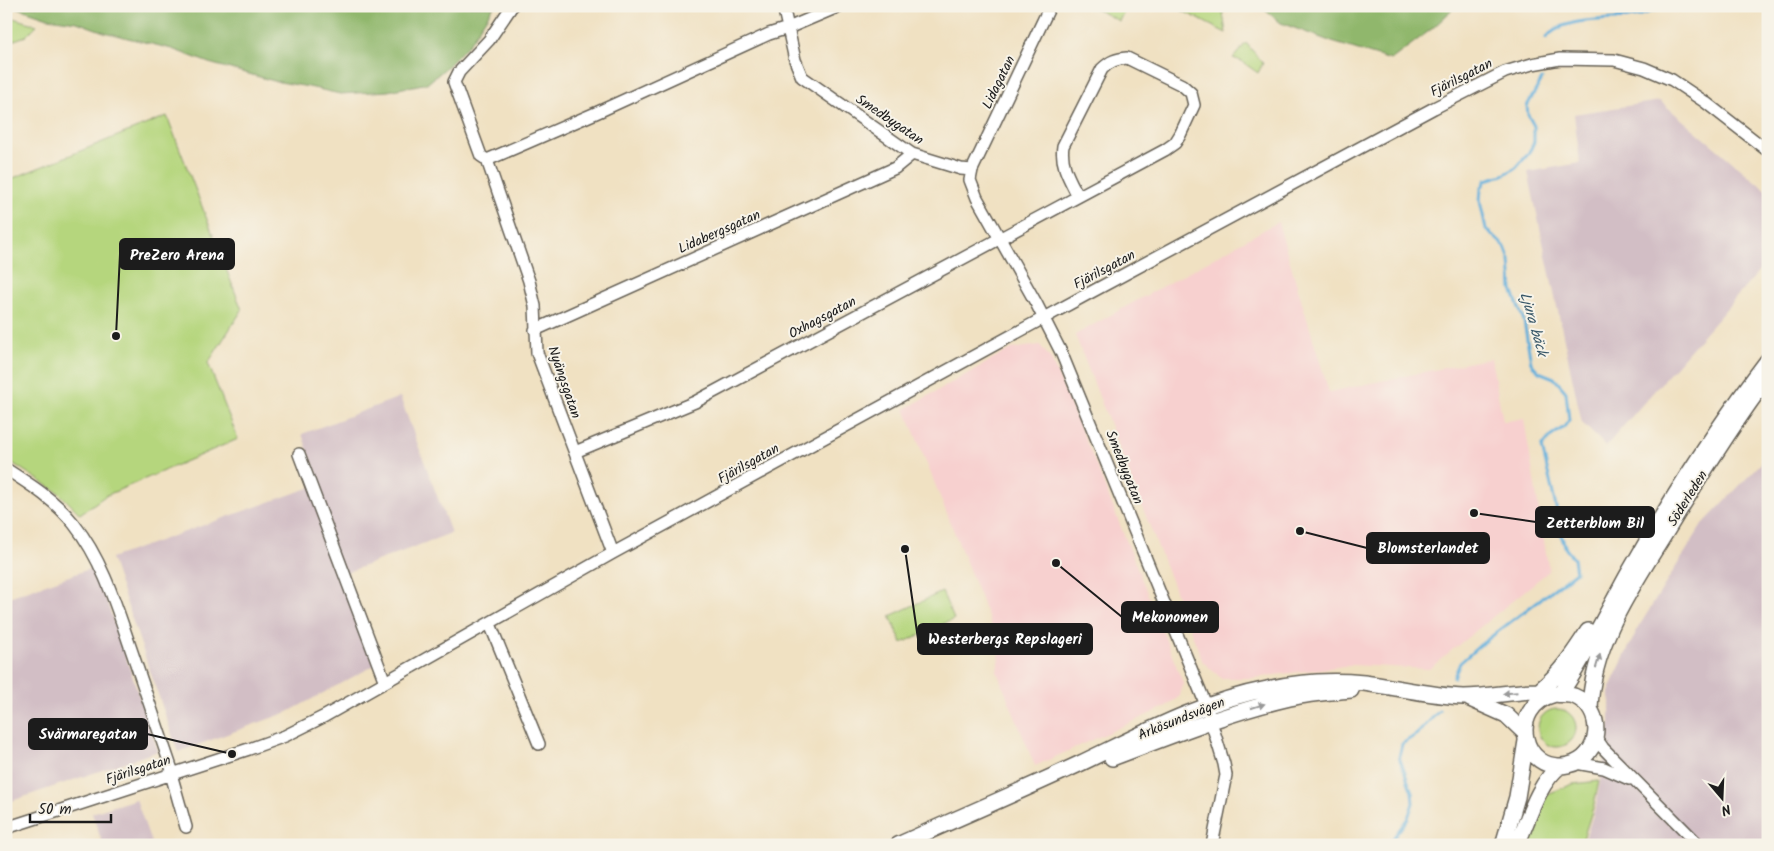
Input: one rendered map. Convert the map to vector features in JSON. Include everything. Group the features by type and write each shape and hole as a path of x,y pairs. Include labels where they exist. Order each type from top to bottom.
{"main road":[{"name":"Söderleden","path":"1539,691 1568,662 1628,575 1717,431 1768,360"},
{"name":"Söderleden","path":"1590,709 1596,666 1610,629 1623,604 1697,482 1768,377"},
{"name":"Söderleden","path":"1557,694 1586,655 1628,575"},
{"name":"Arkösundsvägen","path":"898,845 1032,786 1206,705 1268,688 1330,682 1362,683 1464,697 1482,703 1506,715 1525,737"},
{"name":"Arkösundsvägen","path":"1032,786 1212,721 1292,697 1344,691 1398,688"},
{"name":"Arkösundsvägen","path":"1464,697 1539,691 1557,694"},
{"path":"1503,845 1517,797 1527,718 1535,705 1548,696 1557,694 1574,696 1590,709 1596,723 1596,738 1589,753 1576,763 1553,765 1539,772 1528,796 1512,845"},
{"path":"1525,737 1531,750 1538,758 1553,765"},
{"path":"1517,845 1544,785 1550,776 1553,765"}],"street":[{"path":"512,6 489,40 460,72 454,82 481,156 487,160 770,34 840,6"},
{"name":"Smedbygatan","path":"783,6 794,60 802,77 912,154 961,169 972,170 970,180 973,190 1061,352 1212,721 1226,775 1212,845"},
{"name":"Lidagatan","path":"972,170 1050,6"},
{"name":"Oxhagsgatan","path":"575,452 695,402 1165,150 1175,143 1194,106 1191,93 1182,85 1127,58 1117,58 1108,63 1102,69 1063,146 1061,156 1063,167 1078,196"},
{"name":"Fjärilsgatan","path":"6,828 285,736 325,716 613,553 1044,318 1505,72 1532,64 1560,59 1592,58 1614,60 1644,68 1672,80 1705,102 1768,156"},
{"name":"Fjärilsgatan","path":"1744,134 1768,151"},
{"name":"Lidabergsgatan","path":"535,330 895,168 912,154"},
{"name":"Nyängsgatan","path":"487,160 530,281 535,306 537,353 613,553"},
{"path":"299,454 385,682"},
{"path":"6,469 35,487 58,506 74,524 96,556 110,587 172,774 186,826"},
{"path":"490,624 539,744"},
{"path":"1596,738 1599,744 1699,845"},
{"path":"1576,763 1604,768 1637,783"}],"shaded area":[{"path":"1660,101 1768,192 1768,261 1606,446 1582,423 1528,172 1580,163 1574,114"},
{"path":"1278,222 1329,392 1491,358 1503,421 1524,419 1549,571 1429,669 1352,665 1253,678 1221,678 1203,662 1075,335"},
{"path":"1040,345 1051,359 1097,467 1183,683 1180,696 1165,707 1035,766 997,672 1000,647 905,409 1011,349"},
{"path":"400,397 451,533 340,575 375,665 288,712 178,752 111,558 320,484 302,434"},
{"path":"1768,456 1768,845 1583,845 1596,806 1610,722 1610,687 1638,628 1702,525"},
{"path":"95,567 158,751 6,803 6,598"},
{"path":"136,799 152,845 103,845 92,813"}],"green space":[{"path":"12,6 494,6 469,44 428,83 388,91 340,94 274,81 209,63 172,49 104,32 77,22 48,18"},
{"path":"1090,6 1127,6 1119,21"},
{"path":"1173,6 1222,6 1226,33"},
{"path":"1260,6 1456,6 1433,28 1391,60 1332,42 1281,23"},
{"path":"6,16 37,25 26,36 6,43"},
{"path":"1246,43 1263,63 1258,73 1241,61 1233,58"},
{"path":"167,116 242,310 208,363 238,439 105,496 80,514 59,493 6,459 6,181"},
{"path":"942,592 954,619 902,643 890,616"},
{"path":"1557,709 1571,714 1576,728 1571,742 1557,747 1543,742 1538,728 1543,714"},
{"path":"1599,781 1594,805 1581,845 1525,845 1542,796 1573,784"}],"waterway":[{"name":"Ljura bäck","path":"1546,38 1554,31 1575,23 1634,17 1660,9 1742,6"},
{"name":"Ljura bäck","path":"1454,677 1460,663 1479,646 1576,572 1574,559 1566,549 1559,529 1556,507 1542,447 1569,420 1566,392 1554,378 1539,372 1531,363 1524,321 1512,290 1510,260 1505,247 1486,229 1480,201 1481,189 1486,180 1503,175 1516,168 1529,153 1534,142 1534,126 1528,115 1527,106 1542,79"},
{"name":"Ljura bäck","path":"1388,845 1408,818 1413,803 1412,792 1399,757 1402,744 1417,734 1439,711"}],"place":[{"name":"PreZero Arena","path":"116,336"},
{"name":"Zetterblom Bil","path":"1474,513"},
{"name":"Blomsterlandet","path":"1300,531"},
{"name":"Westerbergs Repslageri","path":"905,549"},
{"name":"Mekonomen","path":"1056,563"},
{"name":"Svärmaregatan","path":"232,754"}]}
